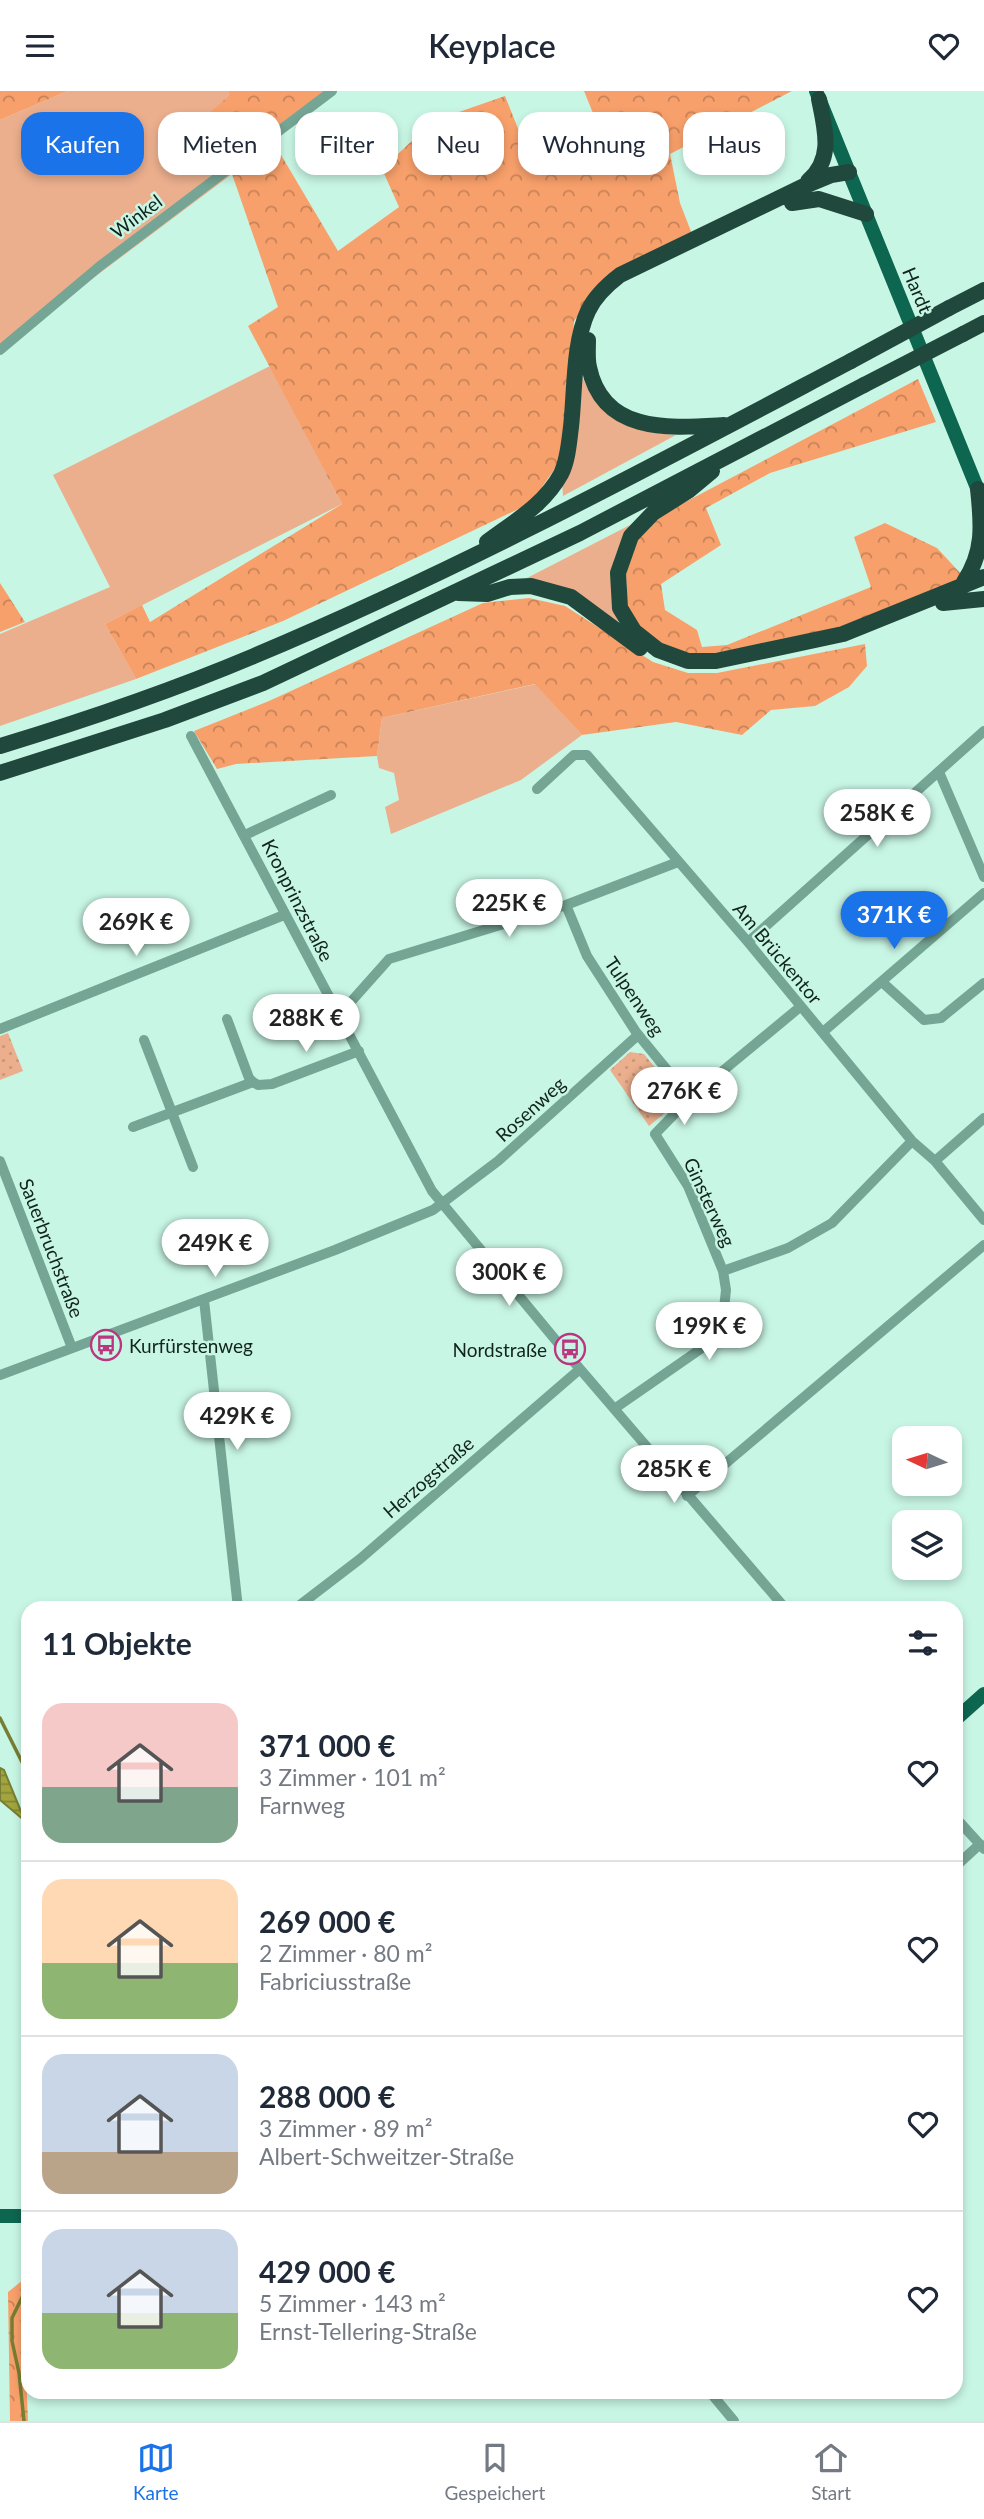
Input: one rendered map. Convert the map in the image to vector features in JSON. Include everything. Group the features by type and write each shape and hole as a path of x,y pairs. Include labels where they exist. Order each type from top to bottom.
{"highway":[{"path":"802,187 818,173 825,156 826,138 817,95"},
{"path":"451,568 536,507 562,471 568,450 580,333 589,310 603,289 620,275 802,187 831,174 849,172"},
{"path":"730,425 654,427 617,412 603,397 589,366 587,334 595,311 607,293 622,282 792,203 849,172"},
{"path":"792,203 819,199 866,214"},
{"path":"0,746 90,719 186,683 254,656 451,568 626,480 984,290"},
{"path":"0,773 165,720 263,683 580,533 984,323"},
{"path":"736,451 688,491 653,513 631,535 618,573 620,608 634,631 658,650 688,661 716,661 844,635 984,577"},
{"path":"959,587 976,569 982,551 981,497"},
{"path":"456,593 487,593 510,587 531,586 570,597 654,658 688,669 717,668 851,640 984,587"},
{"path":"943,603 984,599"}],"main road":[{"name":"Hardt","path":"817,95 981,497"},
{"path":"963,1713 984,1694"},
{"path":"0,2216 21,2216"}],"street":[{"name":"Winkel","path":"0,350 100,266 332,91"},
{"path":"748,942 984,731"},
{"name":"Kronprinzstraße","path":"191,736 432,1191 687,1496 779,1601"},
{"name":"Am Brückentor","path":"537,789 574,755 584,754 748,942 912,1141 936,1160 984,1220"},
{"path":"939,772 984,877"},
{"path":"245,835 331,795"},
{"path":"340,1014 389,959 566,905 678,862"},
{"path":"823,1033 984,893"},
{"name":"Tulpenweg","path":"566,905 587,956 638,1035 690,1098"},
{"path":"0,1029 284,915"},
{"path":"882,982 924,1020 941,1018 984,983"},
{"name":"Ginsterweg","path":"723,1271 688,1187 655,1134 690,1098 800,1007"},
{"path":"227,1019 249,1078 253,1082"},
{"name":"Rosenweg","path":"442,1203 498,1161 638,1035"},
{"path":"144,1040 193,1167"},
{"path":"132,1127 253,1082 272,1084 359,1051"},
{"path":"936,1160 984,1118"},
{"path":"614,1409 702,1348 713,1334 724,1309 726,1290 723,1271 788,1248 832,1223 912,1141"},
{"name":"Sauerbruchstraße","path":"0,1161 10,1201 72,1348"},
{"path":"0,1375 335,1250 433,1210 442,1203"},
{"path":"687,1496 984,1245"},
{"path":"204,1300 237,1601"},
{"name":"Herzogstraße","path":"305,1601 360,1559 580,1369"},
{"path":"963,1825 982,1847 963,1860"},
{"path":"716,2399 734,2421"}],"shaded area":[{"path":"68,91 228,91 231,95 210,112 158,112 158,175 231,175 0,348 0,120"},
{"path":"270,366 342,504 105,624 136,679 0,726 0,634 110,587 53,475"},
{"path":"580,372 597,401 617,420 643,430 676,435 563,496 562,482"},
{"path":"630,525 618,549 612,572 612,597 619,623 564,589 525,579"},
{"path":"536,684 582,735 521,780 391,834 385,807 399,800 394,773 379,768 377,756 382,718"},
{"path":"8,1033 23,1071 0,1080 0,1036"},
{"path":"630,1052 644,1054 679,1097 678,1102 649,1126 610,1070"},
{"path":"0,1768 4,1770 21,1811 21,1818 0,1800"}],"green space":[{"path":"0,91 68,91 0,120"},
{"path":"228,91 325,91 281,123 281,112 210,112 230,95"},
{"path":"584,91 792,91 751,112 683,112 683,147 670,154 680,203 692,234 603,284 574,321 567,427 558,464 531,503 283,621 136,679 105,624 142,605 150,622 342,504 248,326 278,307 232,175 281,175 281,155 338,251 399,207 385,175 398,175 398,154 412,141 412,175 504,175 504,112 459,112 505,96 518,128 518,175 669,175 669,112 593,112"},
{"path":"918,379 936,422 770,473 706,508 721,545 661,584 665,610 697,630 702,647 727,645 871,587 854,537 885,523 937,548 963,576 950,585 843,627 715,654 688,654 660,643 638,625 627,605 626,573 638,538 659,516"},
{"path":"0,583 25,622 0,632"},
{"path":"529,598 565,606 653,662 688,673 717,673 865,644 867,666 849,687 815,706 771,710 742,735 676,722 582,735 535,684 382,718 377,756 236,764 217,769 194,731 269,701 483,603"},
{"path":"21,2282 21,2399 27,2399 28,2421 10,2421 8,2292"}],"waterway":[{"path":"0,1718 21,1760"},
{"path":"21,2299 12,2318 12,2341 21,2392"},
{"path":"22,2399 24,2421"}],"place":[{"name":"Kurfürstenweg","path":"106,1345"},
{"name":"Nordstraße","path":"570,1349"}]}
